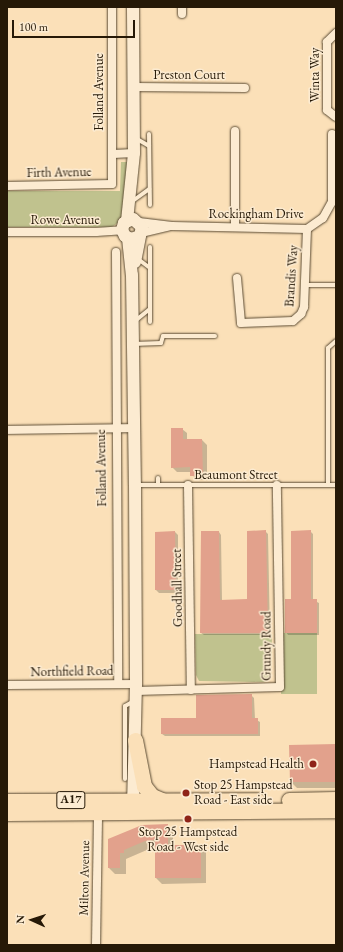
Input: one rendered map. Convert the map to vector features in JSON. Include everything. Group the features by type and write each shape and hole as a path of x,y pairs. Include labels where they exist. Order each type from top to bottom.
{"highway":[{"path":"132,746 144,786 152,796 162,800"},
{"name":"A17","path":"7,813 98,812 162,800 336,799"},
{"name":"A17","path":"7,801 133,806 336,810"}],"street":[{"name":"Folland Avenue","path":"112,7 112,184"},
{"path":"132,275 136,257 133,229 132,181 134,153 133,7"},
{"name":"Winta Way","path":"336,33 327,42 327,110 336,117"},
{"name":"Preston Court","path":"134,87 245,88"},
{"path":"234,131 235,226"},
{"name":"Rockingham Drive","path":"133,229 172,226 235,226 307,229 323,218 332,202 332,134"},
{"path":"113,154 134,153"},
{"path":"132,181 134,200 132,275 136,692 132,746 133,806"},
{"name":"Firth Avenue","path":"7,186 112,184"},
{"name":"Rockingham Drive","path":"133,229 172,226"},
{"name":"Rowe Avenue","path":"7,232 96,232 133,229"},
{"name":"Brandis Way","path":"237,278 241,323 293,321 301,314 304,307 307,229"},
{"name":"Folland Avenue","path":"116,252 118,684"},
{"path":"7,430 134,428"},
{"name":"Goodhall Street","path":"188,485 191,690"},
{"name":"Grundy Road","path":"136,692 280,687 277,485"},
{"name":"Northfield Road","path":"7,685 118,684 136,692"},
{"name":"Milton Avenue","path":"96,945 98,812"}],"lane":[{"path":"149,134 150,205"},
{"path":"133,136 149,146"},
{"path":"134,200 150,189"},
{"path":"150,247 150,322"},
{"path":"136,257 150,268"},
{"path":"305,285 336,285"},
{"path":"133,323 150,309"},
{"path":"133,344 161,343 163,336 215,336"},
{"path":"328,485 328,348 336,341"},
{"path":"158,478 158,486"},
{"name":"Beaumont Street","path":"135,485 336,485"},
{"path":"125,779 132,746"}],"green space":[{"path":"121,162 128,162 127,216 112,227 7,227 7,191 120,191"},
{"path":"281,633 317,633 317,694 281,694"},
{"path":"195,634 272,634 271,679 264,682 199,681 196,675"}],"building":[{"path":"171,428 183,428 183,439 202,439 203,476 190,476 190,467 171,468"},
{"path":"266,530 268,633 200,633 201,531 219,531 220,600 247,599 247,531"},
{"path":"311,530 311,599 317,599 317,633 285,633 285,599 291,599 291,531"},
{"path":"175,531 176,590 155,590 155,532"},
{"path":"252,694 252,718 258,718 258,734 161,734 161,718 196,718 196,695"},
{"name":"Hampstead Health","path":"336,744 336,782 290,782 289,745"},
{"path":"168,824 168,845 201,845 201,878 155,878 155,840 145,841 124,850 124,853 120,853 120,868 108,868 108,839 142,825"}],"place":[{"name":"Hampstead Health","path":"313,764"},
{"name":"Stop 25 Hampstead Road - East side","path":"186,793"},
{"name":"Stop 25 Hampstead Road - West side","path":"188,819"}]}
